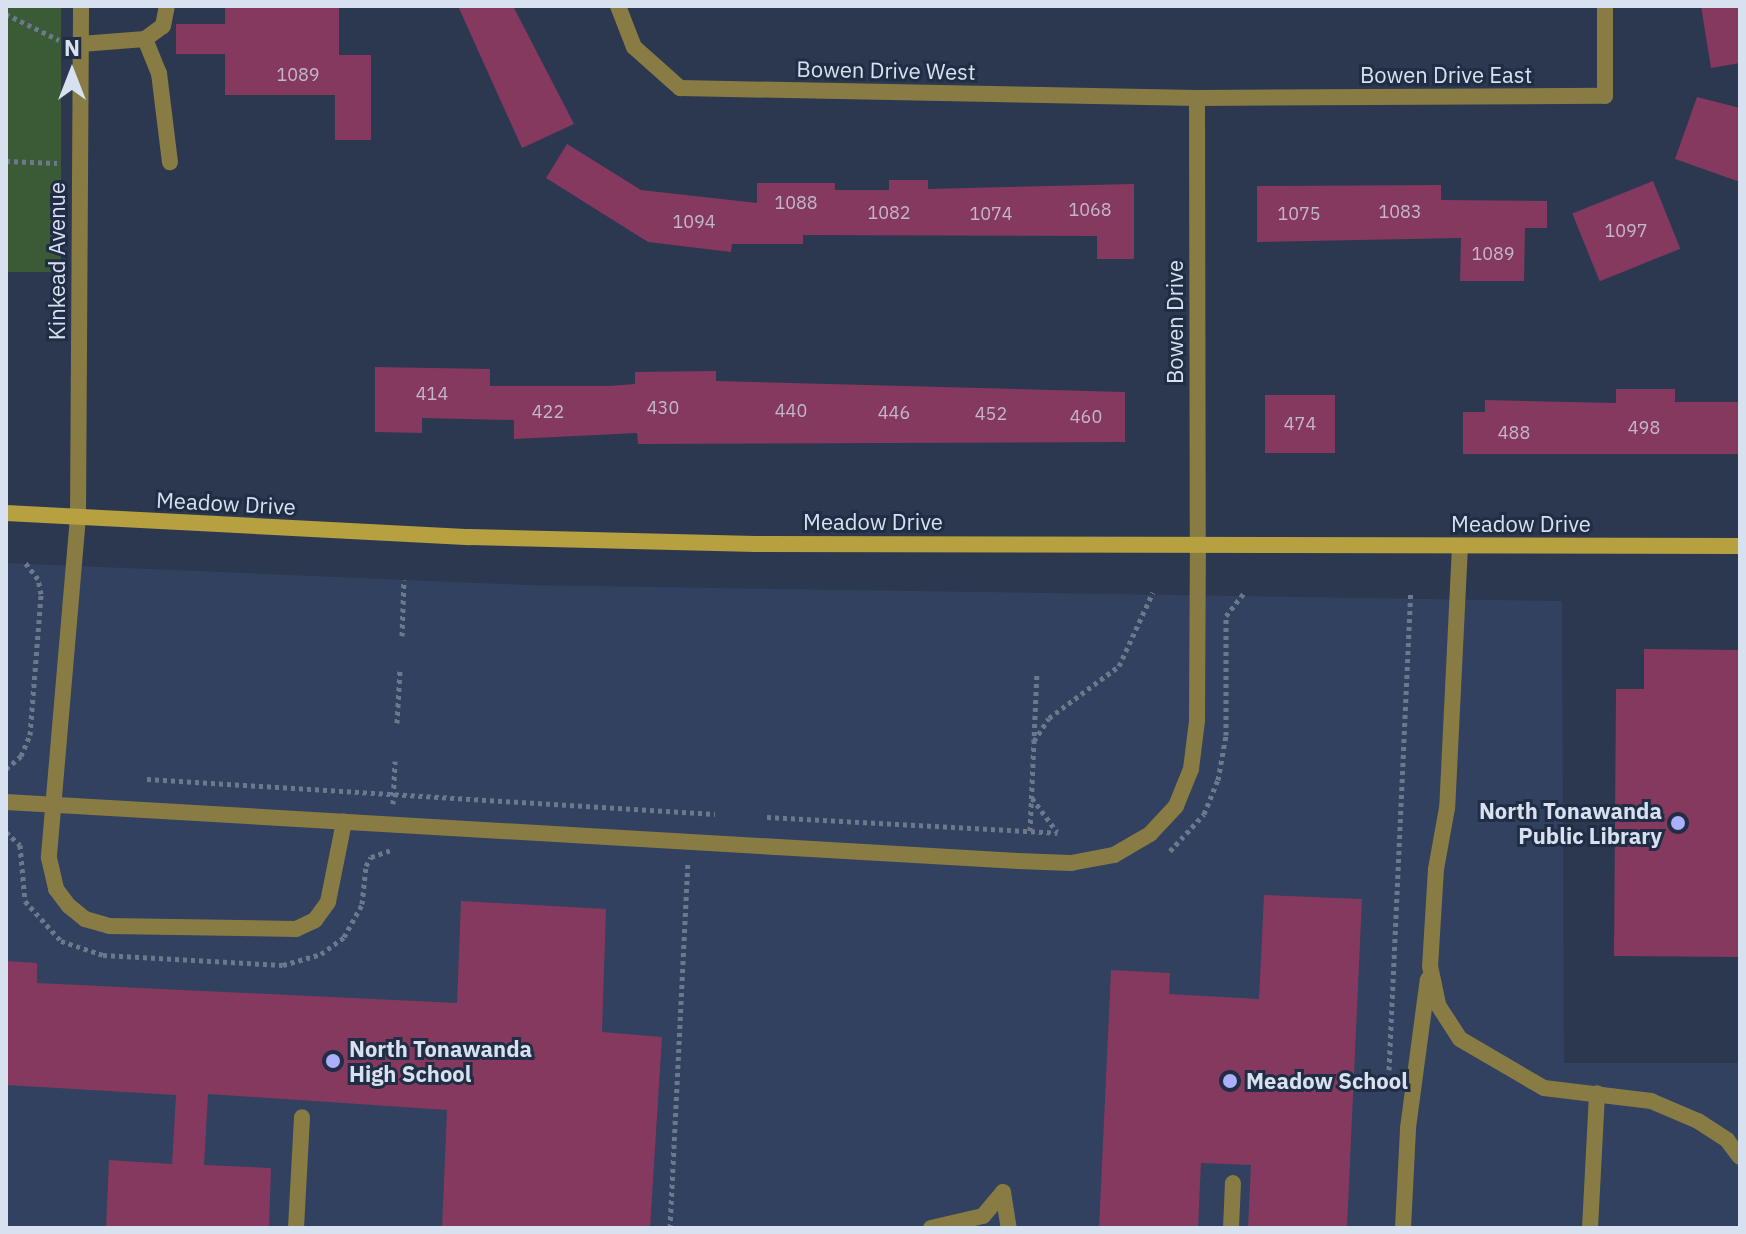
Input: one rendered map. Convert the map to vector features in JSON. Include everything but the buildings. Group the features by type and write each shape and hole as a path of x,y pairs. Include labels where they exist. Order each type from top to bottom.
{"street":[{"name":"Kinkead Avenue","path":"81,6 78,517 49,858 56,889 85,919 109,926 296,929 315,920 328,902 344,822"},
{"path":"81,44 145,39 163,26 167,6"},
{"name":"Bowen Drive West","path":"618,6 634,47 680,88 1197,98"},
{"name":"Bowen Drive East","path":"1197,98 1605,96 1605,6"},
{"path":"145,39 159,73 170,162"},
{"name":"Bowen Drive","path":"6,802 1031,862 1071,863 1114,855 1150,834 1176,806 1191,769 1197,721 1197,98"},
{"name":"Meadow Drive","path":"6,513 565,540 1740,546"},
{"path":"1403,1228 1408,1128 1430,966 1436,869 1447,808 1460,546"},
{"path":"1430,966 1438,1005 1460,1039 1544,1088 1651,1101 1698,1121 1727,1140 1740,1157"},
{"path":"1590,1228 1597,1093"},
{"path":"296,1228 302,1117"},
{"path":"1231,1228 1233,1183"},
{"path":"931,1228 983,1216 1003,1192 1009,1228"}],"path":[{"path":"6,14 53,38 81,44"},
{"path":"6,161 49,161 80,170"},
{"path":"6,769 21,756 30,735 41,594 38,579 24,561"},
{"path":"402,636 404,580"},
{"path":"1034,741 1049,718 1119,666 1153,592"},
{"path":"1388,1085 1411,592"},
{"path":"397,723 400,670"},
{"path":"1030,831 1037,672"},
{"path":"393,804 395,761"},
{"path":"147,779 715,814"},
{"path":"1031,797 1058,833 1058,841"},
{"path":"767,817 1058,833"},
{"path":"670,1228 688,859"}],"shaded area":[{"path":"6,563 525,585 1562,601 1564,1063 1740,1063 1740,1228 6,1228"}],"green space":[{"path":"6,6 61,6 61,272 6,272"}],"place":[{"name":"North Tonawanda Public Library","path":"1678,823"},
{"name":"North Tonawanda High School","path":"333,1061"},
{"name":"Meadow School","path":"1230,1081"}]}
